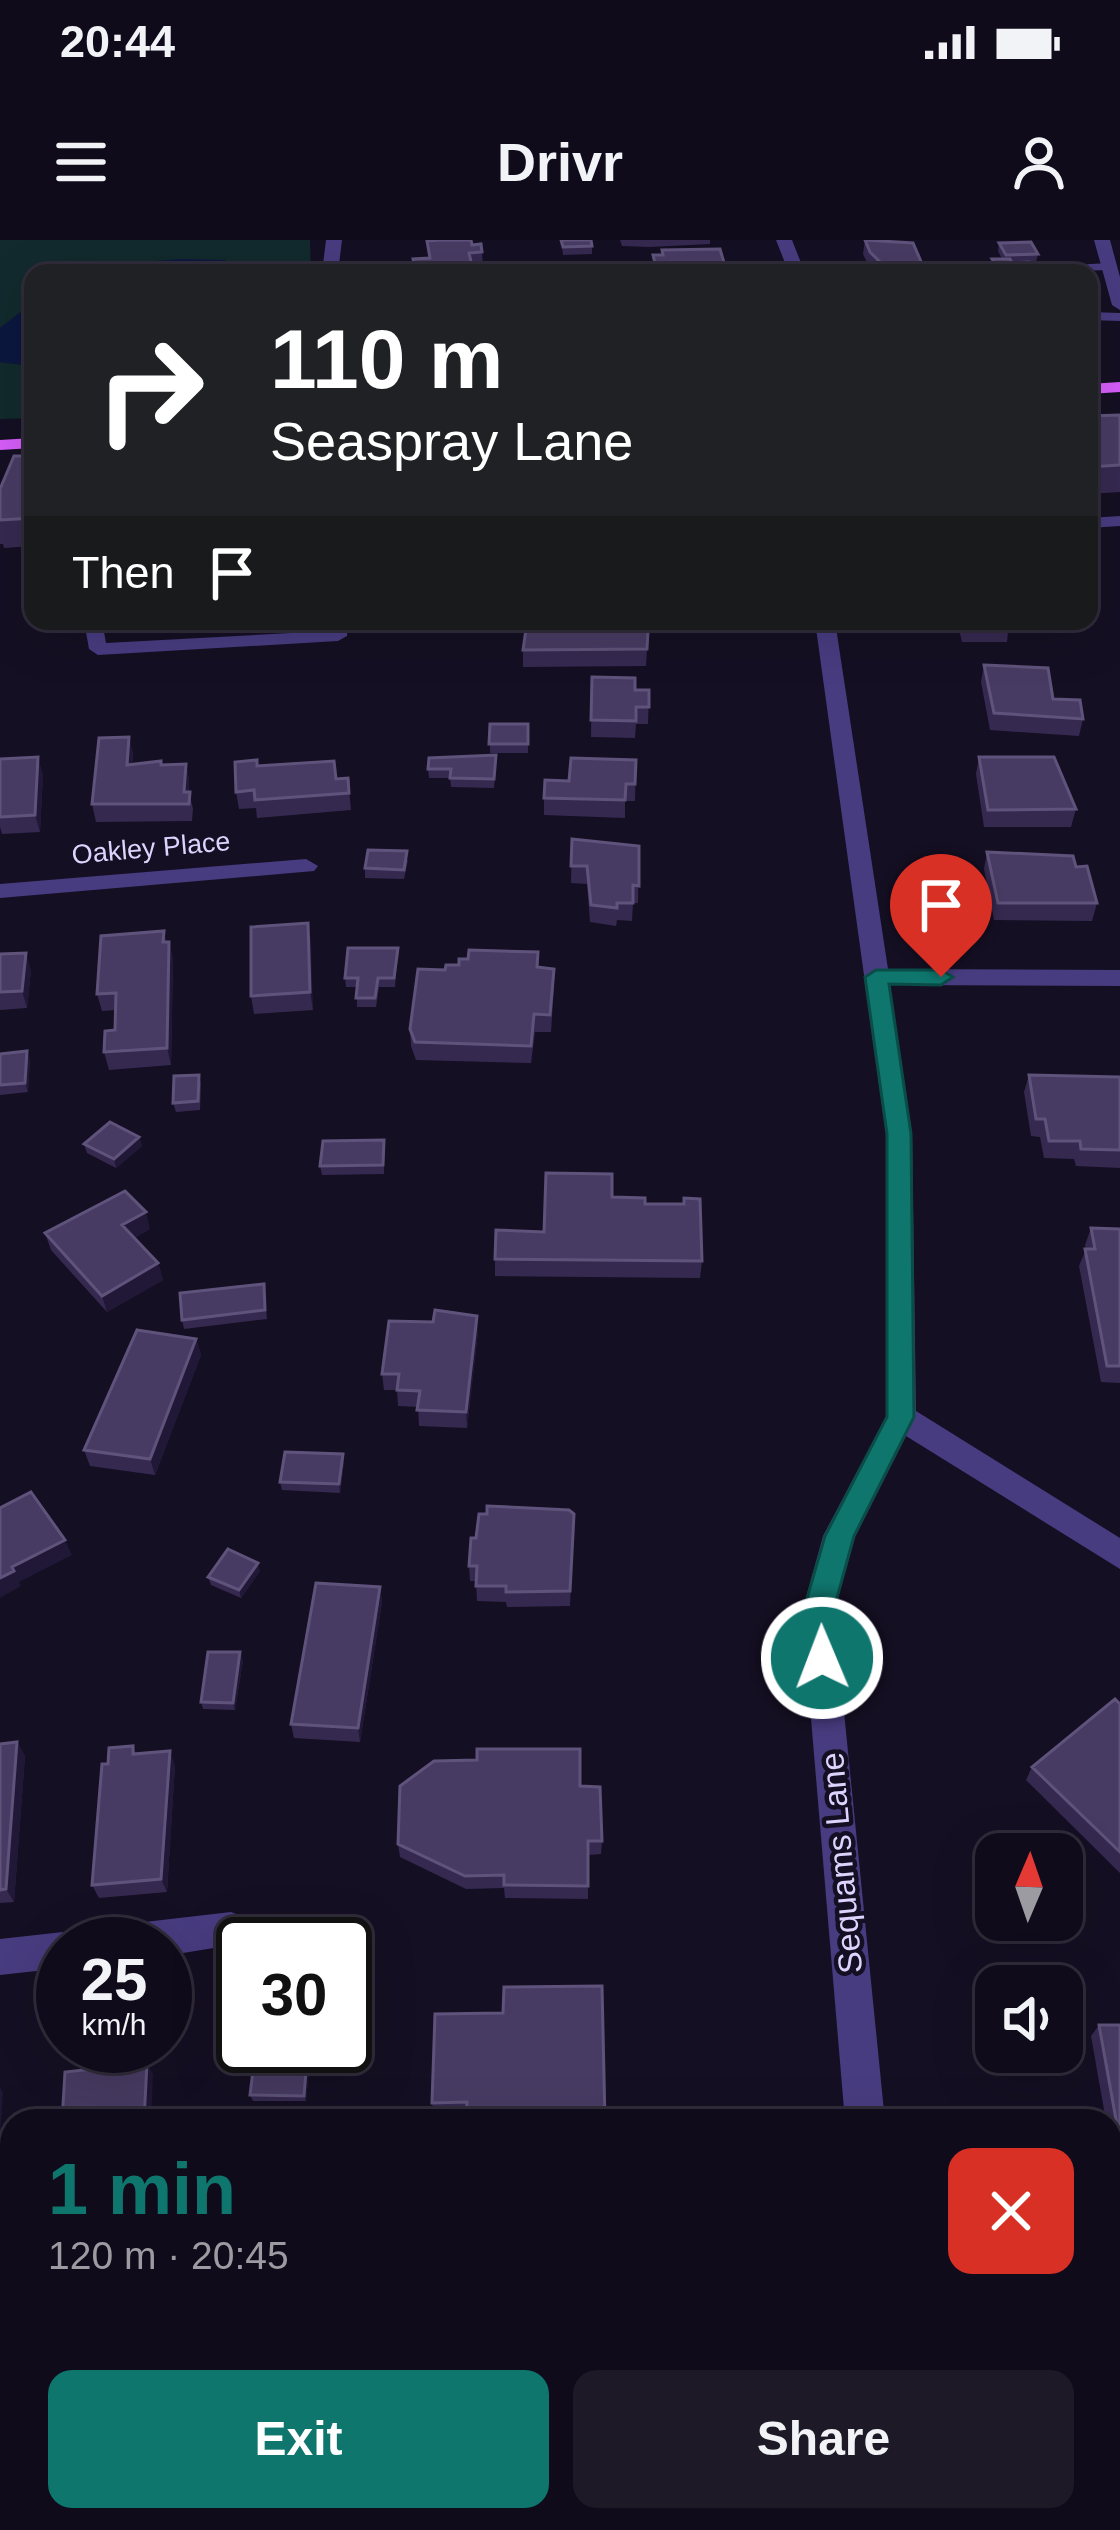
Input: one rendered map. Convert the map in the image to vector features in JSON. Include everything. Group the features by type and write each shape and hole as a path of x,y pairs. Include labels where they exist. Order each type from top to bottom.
{"street":[{"path":"1102,240 1119,300"},
{"name":"Sequams Lane","path":"826,630 899,1134 901,1417 839,1536 818,1612 865,2109"},
{"name":"Oakley Place","path":"0,891 306,866"},
{"path":"876,977 1120,978"},
{"path":"901,1417 1120,1555"},
{"path":"0,1957 36,1953"}],"lane":[{"path":"1098,268 1110,267"},
{"path":"95,630 98,650 338,636 338,630"}],"green space":[{"path":"0,240 310,240 311,264 24,264 24,310 0,328"},
{"path":"0,362 24,365 24,418 0,419"}],"water":[{"path":"181,259 226,260 226,264 115,264"},
{"path":"24,310 24,365 0,362 0,328"}],"building":[{"path":"471,240 472,245 481,244 482,252 469,253 472,264 414,264 413,259 430,258 427,241"},
{"path":"561,240 591,240 592,246 563,247"},
{"path":"865,240 913,243 922,264 882,264"},
{"path":"1031,242 1038,254 1006,255 999,243"},
{"path":"720,249 724,264 655,264 653,255 663,255 662,250"},
{"path":"992,259 1030,264 995,264"},
{"path":"1120,415 1120,465 1098,466 1098,416"},
{"path":"14,456 24,456 24,519 0,520 0,489"},
{"path":"526,630 648,631 647,649 523,650"},
{"path":"984,665 1048,668 1053,699 1080,700 1083,719 994,713"},
{"path":"592,677 635,678 635,690 649,690 649,707 636,707 636,721 591,720"},
{"path":"490,724 528,724 528,744 489,744"},
{"path":"129,737 127,765 186,764 184,792 190,792 189,804 92,804 99,738"},
{"path":"496,755 494,779 450,778 451,769 428,769 429,758"},
{"path":"38,757 35,815 0,817 0,759"},
{"path":"979,757 1054,757 1076,809 988,810"},
{"path":"571,758 636,760 635,784 626,784 625,800 544,798 545,780 569,781"},
{"path":"257,760 257,766 334,761 336,779 348,778 349,793 255,800 254,790 236,792 235,762"},
{"path":"572,839 639,846 639,886 633,885 633,903 617,903 617,908 591,905 587,866 571,866"},
{"path":"368,850 407,851 404,870 365,868"},
{"path":"987,852 1073,856 1076,867 1087,866 1097,903 998,903"},
{"path":"308,923 310,992 251,996 251,927"},
{"path":"164,931 163,942 169,942 167,1048 104,1052 105,1031 115,1030 116,993 97,994 101,936"},
{"path":"348,948 398,948 394,978 378,978 375,998 356,998 358,978 345,978"},
{"path":"469,950 538,952 537,967 554,969 550,1015 534,1014 531,1046 415,1042 410,1029 418,969 445,970 446,965 459,965 459,959 468,959"},
{"path":"26,953 22,991 0,992 0,954"},
{"path":"27,1051 25,1083 0,1085 0,1054"},
{"path":"199,1075 198,1101 173,1103 174,1076"},
{"path":"1029,1075 1120,1077 1120,1150 1081,1149 1080,1141 1049,1141 1045,1119 1036,1119"},
{"path":"110,1122 139,1137 114,1159 84,1144"},
{"path":"384,1140 383,1165 320,1166 323,1141"},
{"path":"546,1173 612,1174 612,1197 645,1198 645,1204 700,1199 702,1261 495,1259 496,1230 544,1232"},
{"path":"125,1191 146,1212 122,1225 158,1263 102,1296 45,1233"},
{"path":"1091,1228 1120,1229 1120,1366 1107,1366 1085,1249 1095,1249"},
{"path":"264,1284 265,1310 182,1320 180,1293"},
{"path":"435,1310 477,1316 466,1412 417,1410 420,1391 397,1390 399,1374 382,1374 389,1321 433,1322"},
{"path":"137,1330 196,1339 150,1459 84,1450"},
{"path":"285,1452 343,1454 339,1484 280,1482"},
{"path":"31,1492 65,1540 0,1578 0,1508"},
{"path":"487,1506 574,1514 570,1591 506,1592 506,1586 476,1586 477,1566 469,1566 471,1538 476,1538 479,1514 487,1514"},
{"path":"228,1549 258,1563 239,1590 208,1577"},
{"path":"316,1583 380,1587 358,1728 291,1724"},
{"path":"208,1652 240,1652 233,1703 201,1702"},
{"path":"1115,1699 1120,1704 1120,1852 1032,1767"},
{"path":"17,1742 6,1889 0,1890 0,1744"},
{"path":"133,1746 133,1754 170,1751 161,1879 92,1885 102,1764 108,1764 109,1748"},
{"path":"477,1749 580,1749 580,1786 600,1787 602,1841 588,1841 588,1886 504,1885 504,1875 465,1876 398,1844 400,1786 434,1761 477,1760"},
{"path":"602,1986 605,2109 467,2109 467,2102 432,2103 435,2014 503,2013 504,1987"},
{"path":"1099,2025 1120,2025 1120,2109 1114,2109"},
{"path":"65,2073 146,2073 145,2109 63,2109"},
{"path":"253,2073 306,2073 304,2096 250,2095"}],"route":[{"path":"822,1658 818,1612 839,1536 901,1417 899,1134 876,977 941,977"}]}
